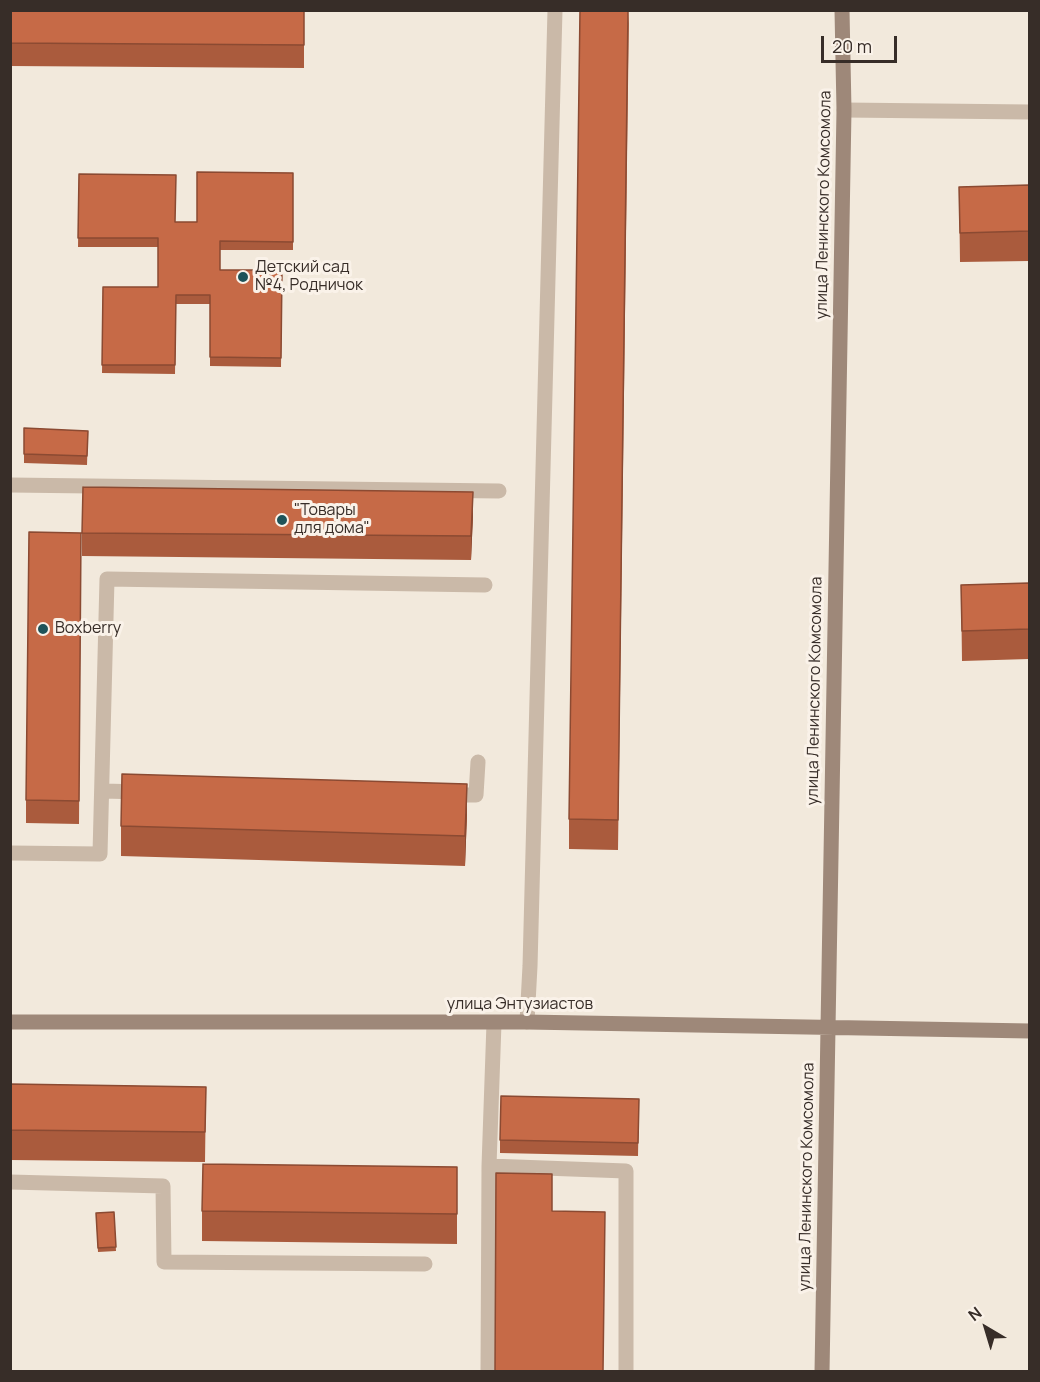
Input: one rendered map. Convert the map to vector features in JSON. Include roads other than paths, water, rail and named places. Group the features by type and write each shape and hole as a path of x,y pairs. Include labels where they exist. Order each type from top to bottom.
{"main road":[{"name":"улица Ленинского Комсомола","path":"822,1371 844,110 842,10"},
{"name":"улица Энтузиастов","path":"10,1022 527,1022 1029,1031"}],"lane":[{"path":"527,1022 555,10"},
{"path":"844,110 1029,112"},
{"path":"10,485 499,491"},
{"path":"10,853 100,854 107,579 485,585"},
{"path":"430,795 476,795 478,762"},
{"path":"103,791 161,792"},
{"path":"488,1371 489,1166 494,1023"},
{"path":"489,1166 626,1171 626,1371"},
{"path":"10,1182 163,1186 164,1262 424,1264"}],"place":[{"name":"Детский сад №4, Родничок","path":"243,277"},
{"name":"\"Товары для дома\"","path":"282,520"},
{"name":"Boxberry","path":"43,629"}]}
